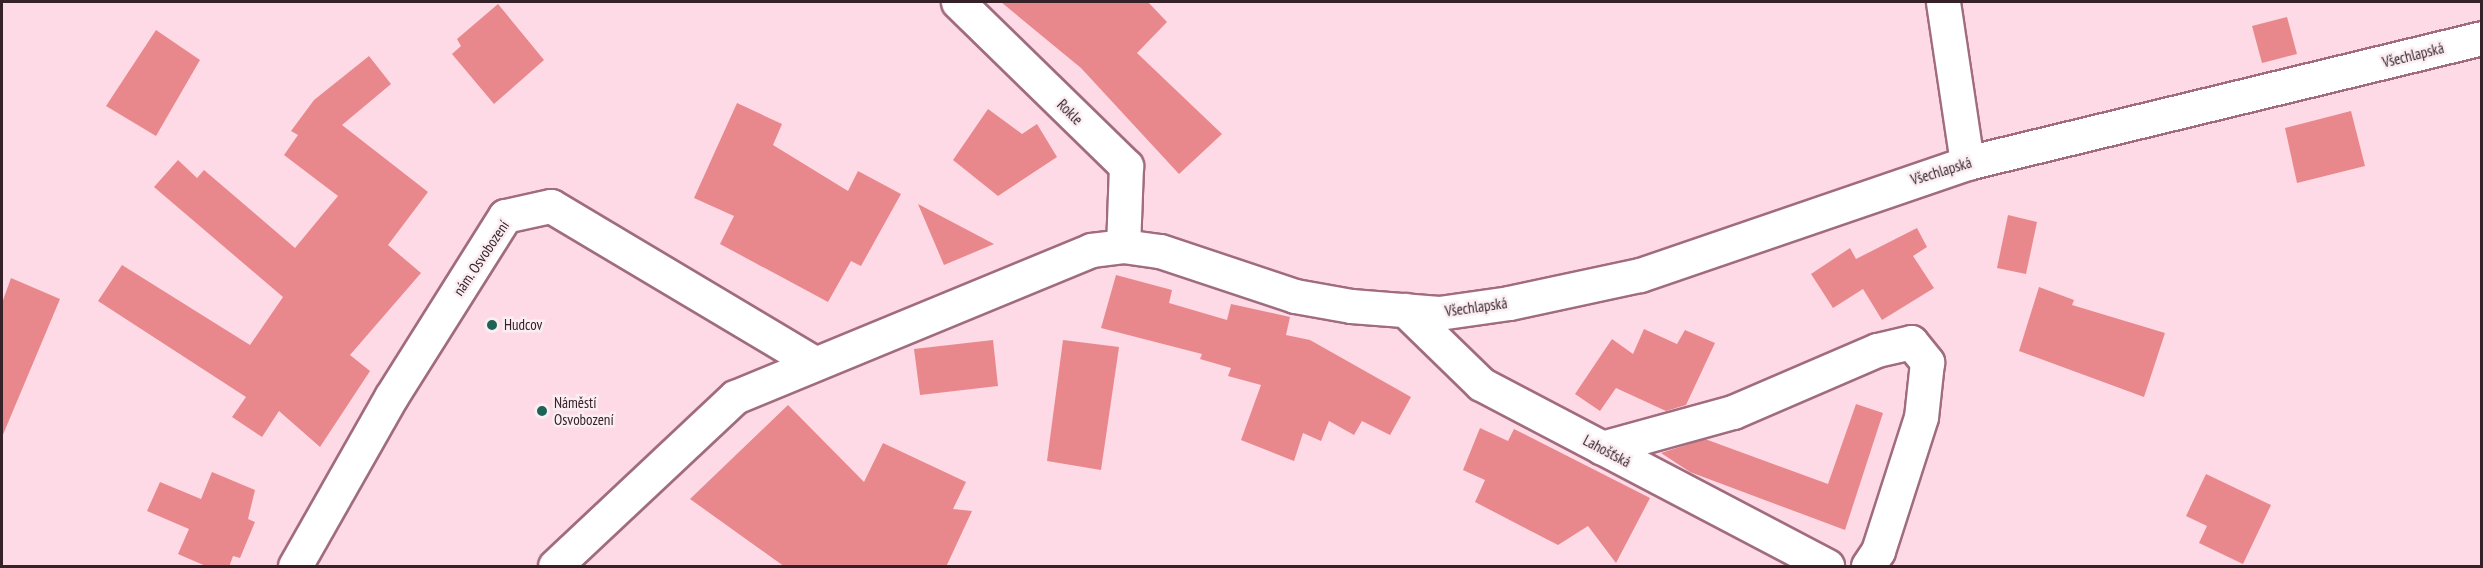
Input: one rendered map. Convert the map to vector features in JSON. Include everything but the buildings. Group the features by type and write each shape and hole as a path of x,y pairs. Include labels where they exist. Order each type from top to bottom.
{"street":[{"name":"Rokle","path":"958,2 1126,166 1123,246"},
{"path":"1943,2 1967,163"},
{"name":"Všechlapská","path":"1123,246 1160,251 1295,296 1439,313 1509,303 1640,274 1967,163 2481,38"},
{"name":"nám. Osvobození","path":"295,567 391,397 505,216 550,206 811,361"},
{"path":"555,567 735,397 811,361 1053,263 1123,246"},
{"name":"Lahošťská","path":"1406,310 1481,384 1827,567"},
{"path":"1602,448 1733,412 1877,350 1911,342 1927,362 1921,417 1878,551 1868,567"}],"place":[{"name":"Hudcov","path":"492,325"},
{"name":"Náměstí Osvobození","path":"542,411"}]}
